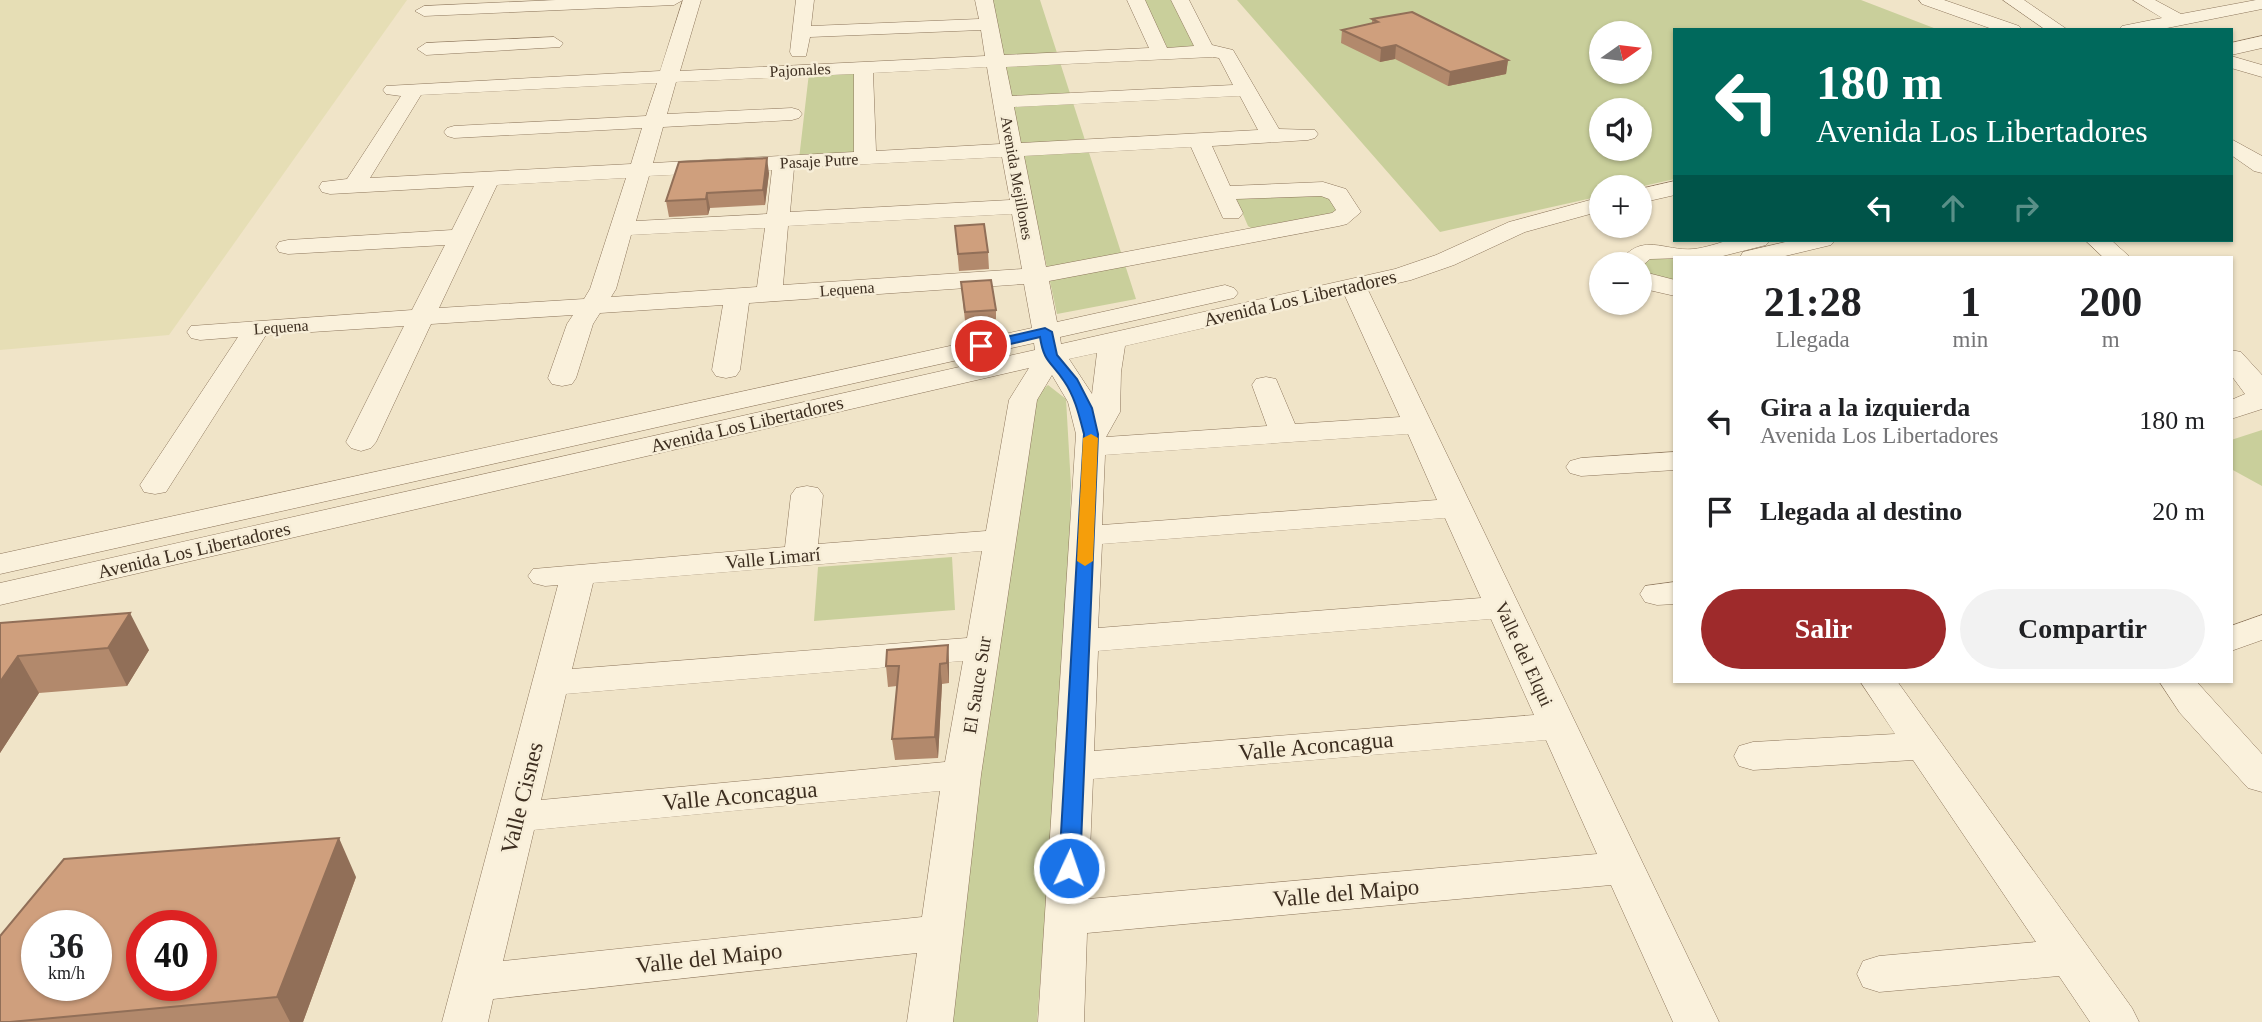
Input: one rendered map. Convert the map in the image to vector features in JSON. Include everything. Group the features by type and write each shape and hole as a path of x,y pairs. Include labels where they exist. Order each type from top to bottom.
{"street":[{"path":"424,11 674,0"},
{"path":"562,378 580,324 603,289 692,0"},
{"path":"797,70 805,0"},
{"name":"Avenida Mejillones","path":"985,0 1048,344"},
{"path":"1136,0 1160,53"},
{"path":"1180,0 1206,51 1226,54 1272,136"},
{"path":"1928,0 2007,28"},
{"path":"2012,0 2056,28"},
{"path":"2142,0 2178,20"},
{"path":"2138,28 2262,4"},
{"path":"534,83 574,5"},
{"path":"801,32 989,24"},
{"path":"2234,60 2262,42"},
{"path":"426,49 554,43"},
{"name":"Pajonales","path":"393,90 1206,51"},
{"path":"2234,60 2262,59"},
{"path":"2234,60 2262,71"},
{"path":"863,67 865,158"},
{"path":"354,186 415,89"},
{"path":"1003,102 1246,90"},
{"path":"454,132 792,114"},
{"name":"Pasaje Putre","path":"330,187 1308,134"},
{"path":"1199,140 1242,237"},
{"path":"2233,146 2262,166"},
{"path":"769,294 784,163"},
{"path":"361,442 489,179"},
{"path":"1652,193 1673,188"},
{"name":"Lequena","path":"200,332 1036,276 1339,219 1349,212 1338,194 1323,189 1223,193"},
{"path":"621,229 1023,206"},
{"name":"Avenida Los Libertadores","path":"0,564 1048,344 1112,341 1353,286 1424,267 1549,216 1589,207"},
{"path":"288,247 461,237"},
{"name":"Avenida Los Libertadores","path":"0,594 1489,239"},
{"path":"1695,256 1750,242"},
{"path":"1756,256 1815,242"},
{"path":"2099,242 2117,256"},
{"path":"1652,252 1683,256"},
{"path":"1652,283 1672,291"},
{"name":"Valle del Elqui","path":"1353,286 1696,1022"},
{"path":"726,370 737,296"},
{"path":"155,485 257,329"},
{"path":"1091,441 1106,412 1112,341"},
{"path":"1048,344 1085,408 1091,441 1061,1022"},
{"name":"El Sauce Sur","path":"930,1022 962,775 1023,400 1048,344"},
{"path":"2233,356 2262,354"},
{"path":"2233,358 2259,390 2258,399 2249,407"},
{"path":"1266,385 1283,434"},
{"path":"1091,441 1283,434 1418,425"},
{"path":"1581,467 1673,461"},
{"path":"800,556 807,495"},
{"path":"1086,537 1457,508"},
{"name":"Valle Limarí","path":"561,575 1000,540"},
{"name":"Valle Cisnes","path":"471,1002 551,683 561,575"},
{"path":"1081,640 1503,607"},
{"path":"2233,639 2262,626"},
{"path":"551,683 982,648"},
{"path":"1879,683 2116,1022"},
{"path":"2178,683 2193,704 2262,778"},
{"name":"Valle Aconcagua","path":"1075,767 1558,726"},
{"path":"1753,757 1923,746"},
{"name":"Valle Aconcagua","path":"517,817 962,775"},
{"name":"Valle del Maipo","path":"1067,918 1625,869"},
{"name":"Valle del Maipo","path":"471,1002 941,933"},
{"path":"1879,974 2070,957"}],"shaded area":[{"path":"0,0 407,0 169,335 0,350"}],"green space":[{"path":"989,0 1040,0 1136,299 1057,314"},
{"path":"1144,0 1176,0 1199,48 1168,49"},
{"path":"1237,0 1861,0 1934,28 1673,28 1673,179 1652,184 1652,175 1589,175 1589,199 1440,232"},
{"path":"857,72 857,153 799,159 809,73"},
{"path":"1325,192 1338,212 1251,228 1236,198"},
{"path":"1673,257 1673,285 1652,279 1652,258"},
{"path":"1048,385 1066,399 1071,486 1067,633 1037,1022 945,1022 1030,401"},
{"path":"2262,430 2262,486 2233,470 2233,439"},
{"path":"952,557 955,610 814,621 818,567"}],"building":[{"path":"1412,12 1508,60 1450,72 1396,45 1381,48 1342,30 1378,22 1372,19"},
{"path":"767,158 763,190 707,193 706,199 666,201 679,162"},
{"path":"984,224 988,252 958,254 955,226"},
{"path":"991,280 996,310 965,312 961,282"},
{"path":"130,613 108,648 18,656 0,682 0,623"},
{"path":"948,645 947,663 940,664 935,737 892,739 899,666 886,666 887,650"},
{"path":"339,838 277,997 0,1022 0,936 21,911 21,1001 112,1001 112,910 22,910 64,859"}],"slow traffic":[{"path":"1085,561 1091,438"}],"route":[{"path":"981,346 1045,332 1050,356 1070,379 1085,408 1091,434 1069,868"}]}
